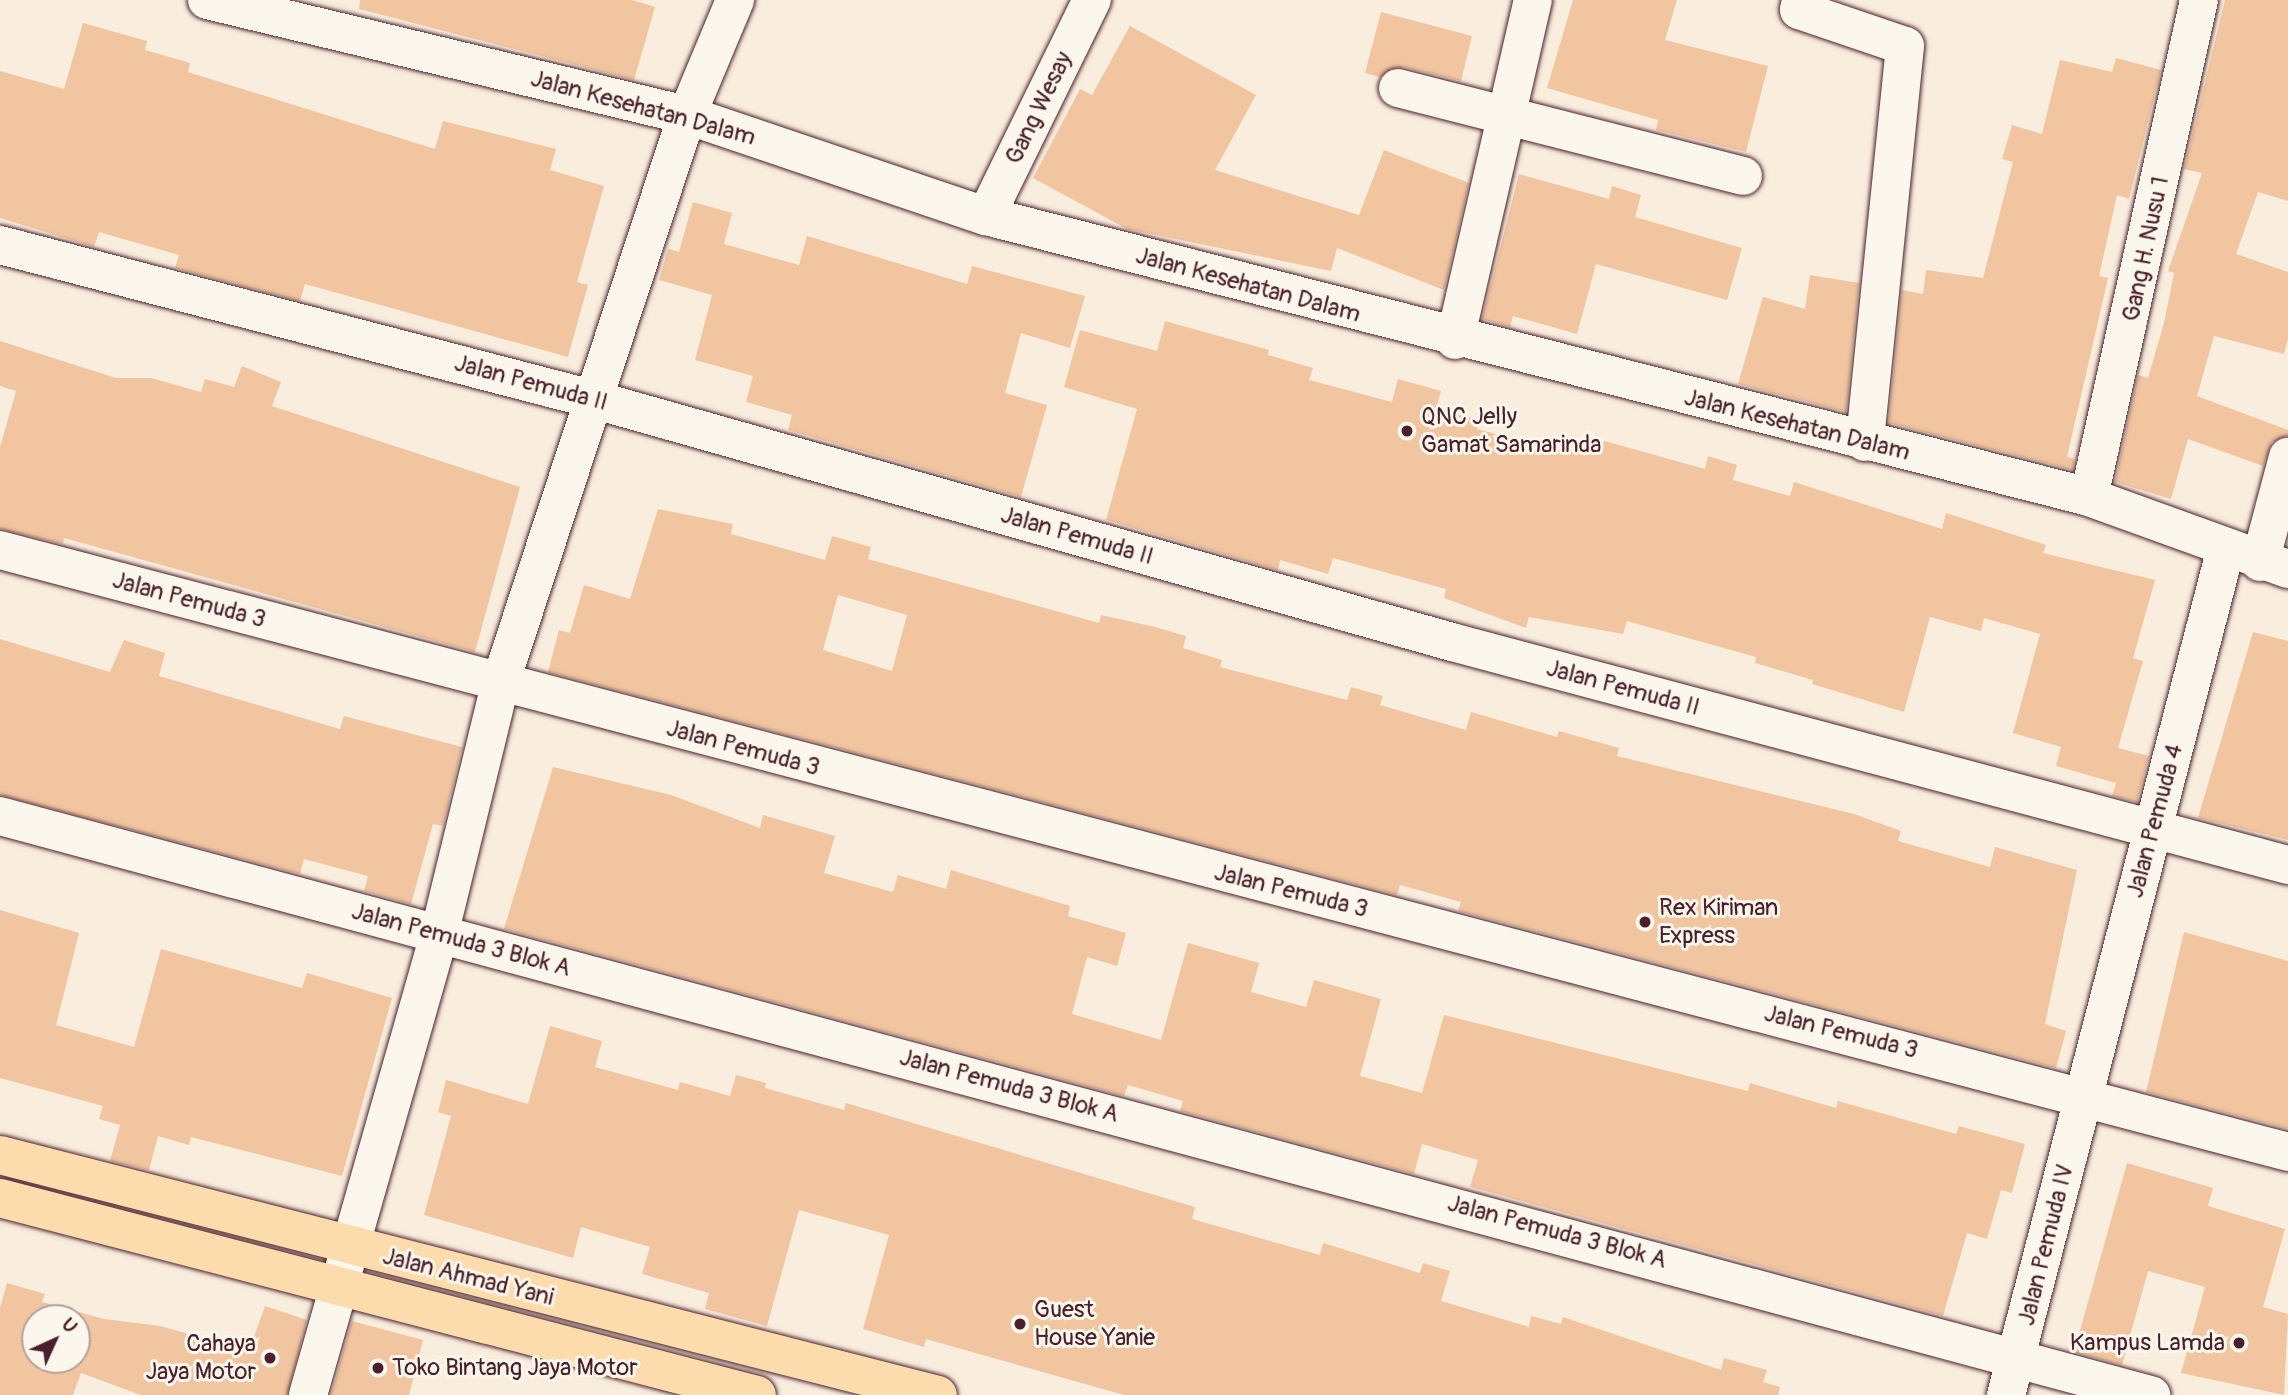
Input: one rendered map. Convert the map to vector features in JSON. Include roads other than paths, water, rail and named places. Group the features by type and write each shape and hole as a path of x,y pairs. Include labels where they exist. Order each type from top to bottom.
{"main road":[{"name":"Jalan Ahmad Yani","path":"0,1155 355,1248 938,1395"},
{"name":"Jalan Ahmad Yani","path":"0,1198 757,1395"}],"street":[{"path":"308,1395 339,1285 355,1248 439,935 500,681 687,115 735,0"},
{"name":"Gang Wesay","path":"986,216 1092,0"},
{"path":"1455,340 1533,0"},
{"path":"1801,0 1799,10 1905,46 1865,442"},
{"name":"Gang H. Nusu 1","path":"2089,497 2199,0"},
{"name":"Jalan Kesehatan Dalam","path":"215,1 687,115 986,216 1455,340 2089,497 2258,560"},
{"path":"1398,88 1743,176"},
{"name":"Jalan Pemuda II","path":"0,244 592,398 1452,642 2288,865"},
{"name":"Jalan Pemuda 4","path":"2084,1094 2154,828 2258,560 2288,457"},
{"name":"Jalan Pemuda 3","path":"0,550 2084,1094 2288,1152"},
{"name":"Jalan Pemuda 3 Blok A","path":"0,817 2018,1356 2151,1395"},
{"name":"Jalan Pemuda IV","path":"2006,1395 2084,1094"}],"place":[{"name":"QNC Jelly Gamat Samarinda","path":"1407,431"},
{"name":"Rex Kiriman Express","path":"1645,922"},
{"name":"Guest House Yanie","path":"1020,1324"},
{"name":"Kampus Lamda","path":"2239,1343"},
{"name":"Cahaya Jaya Motor","path":"270,1358"},
{"name":"Toko Bintang Jaya Motor","path":"378,1368"}]}
